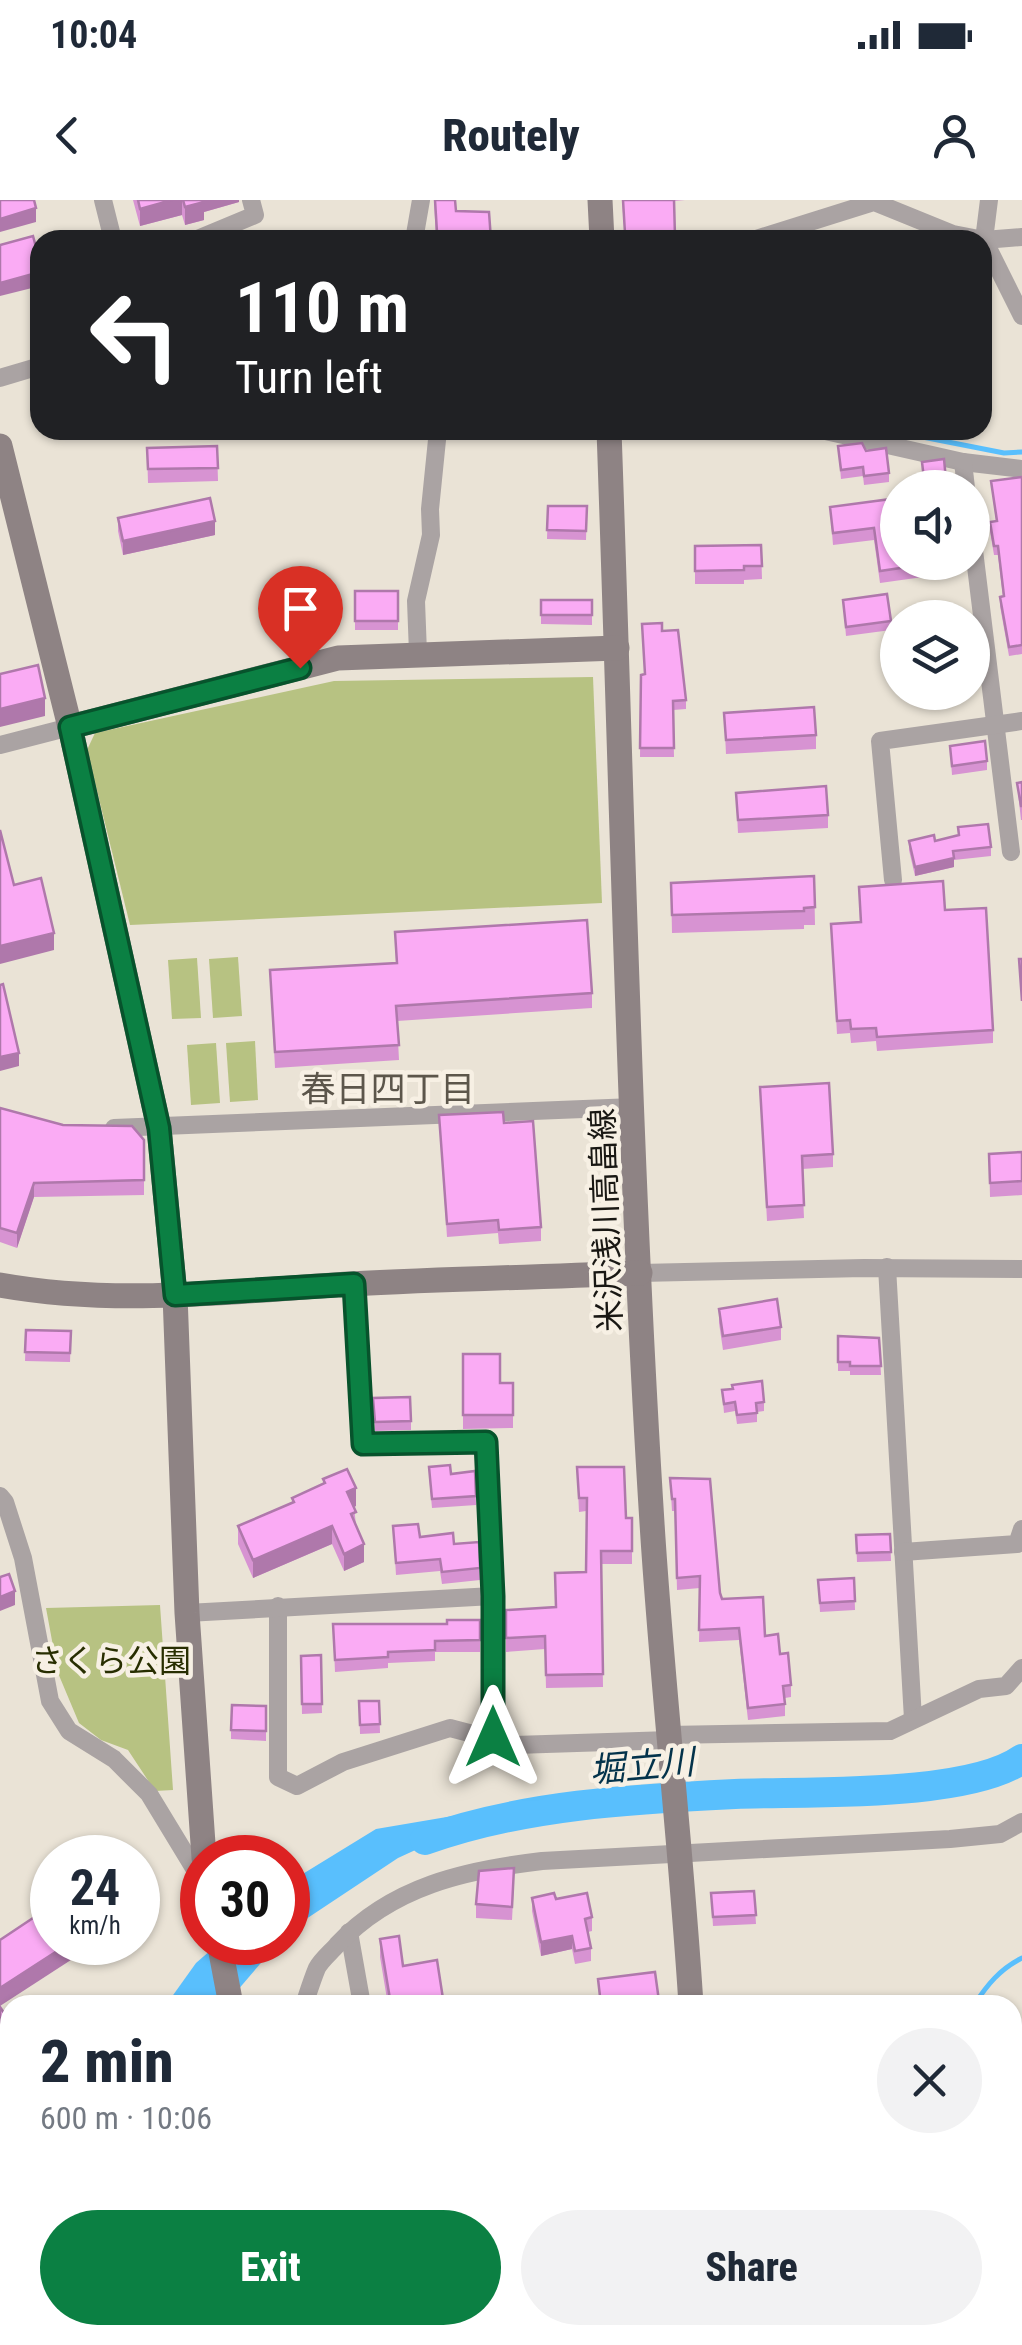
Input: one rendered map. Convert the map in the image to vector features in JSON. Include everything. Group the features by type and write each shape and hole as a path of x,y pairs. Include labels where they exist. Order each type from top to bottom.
{"street":[{"path":"103,200 110,230"},
{"path":"219,230 255,215 251,200"},
{"path":"416,230 420,200"},
{"path":"600,200 602,230"},
{"path":"986,230 990,200"},
{"path":"786,230 874,202 943,230"},
{"path":"992,256 1022,316"},
{"path":"0,378 30,369"},
{"path":"418,653 416,601 431,535 437,440"},
{"name":"米沢浅川高畠線","path":"609,440 652,1520 690,1995"},
{"path":"865,440 963,462 1022,469"},
{"path":"0,446 70,727 159,1128 175,1295 186,1613 202,1835"},
{"path":"963,462 964,470"},
{"path":"978,580 1012,852"},
{"path":"0,745 338,658 617,648"},
{"path":"893,880 880,741 1022,721"},
{"path":"94,1128 634,1107"},
{"path":"887,1267 914,1719"},
{"path":"0,1286 103,1298 640,1274 887,1267 1022,1269"},
{"path":"354,1284 363,1444 486,1442 493,1596 493,1737"},
{"path":"0,1496 22,1558 50,1700 69,1731 114,1759 149,1794 180,1845"},
{"path":"904,1552 1020,1540"},
{"path":"186,1613 493,1596"},
{"path":"278,1606 278,1777 297,1786 342,1762 450,1728 515,1744 890,1731 979,1689 1006,1686 1022,1668"},
{"path":"308,1995 318,1965 349,1932 404,1894 446,1877 486,1867 680,1844 950,1839 1000,1834 1022,1822"},
{"path":"349,1932 360,1995"},
{"path":"224,1965 229,1995"}],"green space":[{"path":"593,677 602,903 130,925 87,750 95,733 334,681"},
{"path":"238,957 242,1016 213,1018 209,959"},
{"path":"197,958 201,1018 172,1019 168,960"},
{"path":"255,1041 258,1100 230,1102 226,1043"},
{"path":"216,1043 220,1103 191,1105 187,1045"},
{"name":"さくら公園","path":"160,1605 173,1790 155,1791 128,1750 101,1740 79,1723 58,1673 46,1608"}],"water":[{"path":"511,1806 398,1858 310,1916 310,1870 376,1829"},
{"path":"195,1965 259,1965 234,1995 173,1995"}],"building":[{"path":"0,200 34,200 36,208 0,219"},
{"path":"138,200 172,200 140,209"},
{"path":"183,200 204,200 204,202 185,207"},
{"path":"435,200 455,200 456,211 489,212 490,230 437,230"},
{"path":"623,200 674,200 675,230 625,230"},
{"path":"30,237 30,275 0,283 0,245"},
{"path":"862,443 866,451 886,448 889,470 864,476 863,467 841,470 838,446"},
{"path":"217,446 218,468 148,469 147,448"},
{"path":"944,459 945,470 923,470 922,462"},
{"path":"1022,477 1022,645 1009,647 1000,597 1004,596 998,546 994,546 990,522 997,521 991,481"},
{"path":"210,498 215,521 123,541 118,518"},
{"path":"880,500 880,571 874,528 833,533 830,507"},
{"path":"548,506 587,506 586,531 547,530"},
{"path":"761,545 762,566 695,571 695,546"},
{"path":"355,591 398,591 398,621 355,621"},
{"path":"887,594 888,600 880,600 880,622 846,627 843,600"},
{"path":"541,600 592,600 592,615 541,615"},
{"path":"662,623 662,631 678,630 686,700 673,701 674,748 640,748 641,675 645,674 642,624"},
{"path":"38,665 45,698 0,709 0,674"},
{"path":"814,707 816,735 726,740 724,713"},
{"path":"985,741 987,761 952,766 950,746"},
{"path":"1022,782 1022,806 1021,806 1017,783"},
{"path":"826,786 828,815 738,820 736,793"},
{"path":"988,824 991,847 953,851 954,858 915,867 909,841 934,835 935,841 959,835 958,827"},
{"path":"0,830 14,885 41,878 54,933 0,946"},
{"path":"814,876 815,907 804,911 672,915 671,883"},
{"path":"943,881 945,910 986,908 993,1030 877,1037 876,1028 851,1029 850,1020 837,1021 831,924 861,922 859,887"},
{"path":"587,920 592,993 396,1006 399,1045 275,1052 270,970 397,963 395,932"},
{"path":"1019,959 1022,959 1022,1001"},
{"path":"3,984 19,1053 0,1057 0,985"},
{"path":"829,1083 833,1154 802,1156 804,1205 767,1207 760,1087"},
{"path":"0,1108 63,1125 132,1126 144,1140 144,1180 34,1183 17,1233 0,1228"},
{"path":"503,1112 504,1123 533,1121 541,1227 499,1230 498,1220 447,1224 439,1115"},
{"path":"1022,1152 1022,1181 990,1183 989,1154"},
{"path":"777,1299 781,1327 723,1336 719,1309"},
{"path":"26,1330 71,1331 70,1353 25,1352"},
{"path":"838,1336 879,1338 881,1366 838,1362"},
{"path":"463,1354 500,1354 500,1383 513,1383 513,1415 463,1415"},
{"path":"762,1381 764,1402 756,1403 757,1413 737,1415 735,1402 724,1404 722,1390"},
{"path":"410,1397 411,1421 375,1422 373,1398"},
{"path":"450,1465 451,1474 475,1471 476,1496 432,1499 429,1467"},
{"path":"577,1467 624,1467 626,1518 632,1518 632,1551 601,1551 603,1674 546,1675 545,1636 506,1638 506,1610 556,1607 555,1573 586,1572 587,1498 579,1498"},
{"path":"347,1469 356,1488 347,1492 356,1512 351,1514 364,1544 344,1554 332,1526 253,1560 238,1526 294,1502 292,1498"},
{"path":"670,1478 710,1479 722,1599 763,1597 765,1636 778,1634 780,1654 788,1653 791,1685 783,1686 785,1704 748,1708 739,1628 699,1630 700,1576 677,1578 675,1499"},
{"path":"418,1524 420,1537 453,1533 454,1544 479,1542 480,1568 442,1572 440,1559 396,1563 393,1526"},
{"path":"890,1534 891,1552 857,1553 856,1535"},
{"path":"9,1574 15,1591 0,1597 0,1577"},
{"path":"854,1578 855,1601 820,1603 818,1580"},
{"path":"447,1620 480,1620 480,1640 435,1641 435,1650 335,1660 333,1624 447,1624"},
{"path":"321,1655 322,1704 302,1704 301,1656"},
{"path":"359,1701 379,1701 380,1724 360,1725"},
{"path":"232,1705 266,1706 266,1731 231,1730"},
{"path":"514,1868 512,1907 476,1904 479,1871"},
{"path":"754,1891 756,1915 713,1917 711,1893"},
{"path":"554,1893 556,1899 587,1893 592,1917 585,1919 591,1948 575,1951 572,1936 541,1942 532,1898"},
{"path":"30,1920 30,1965 36,1965 0,1988 0,1940"},
{"path":"399,1936 403,1966 437,1960 442,1995 389,1995 380,1939"},
{"path":"655,1972 658,1995 600,1995 598,1979"}],"waterway":[{"path":"938,440 1004,453 1022,452"},
{"name":"堀立川","path":"425,1840 500,1819 578,1806 696,1796 926,1786 997,1772 1022,1759"},
{"path":"981,1995 1007,1967 1022,1958"}],"district":[{"name":"春日四丁目","path":"388,1089"}],"route":[{"path":"300,668 70,727 159,1128 175,1295 354,1284 363,1444 486,1442 493,1596 493,1737"}]}
